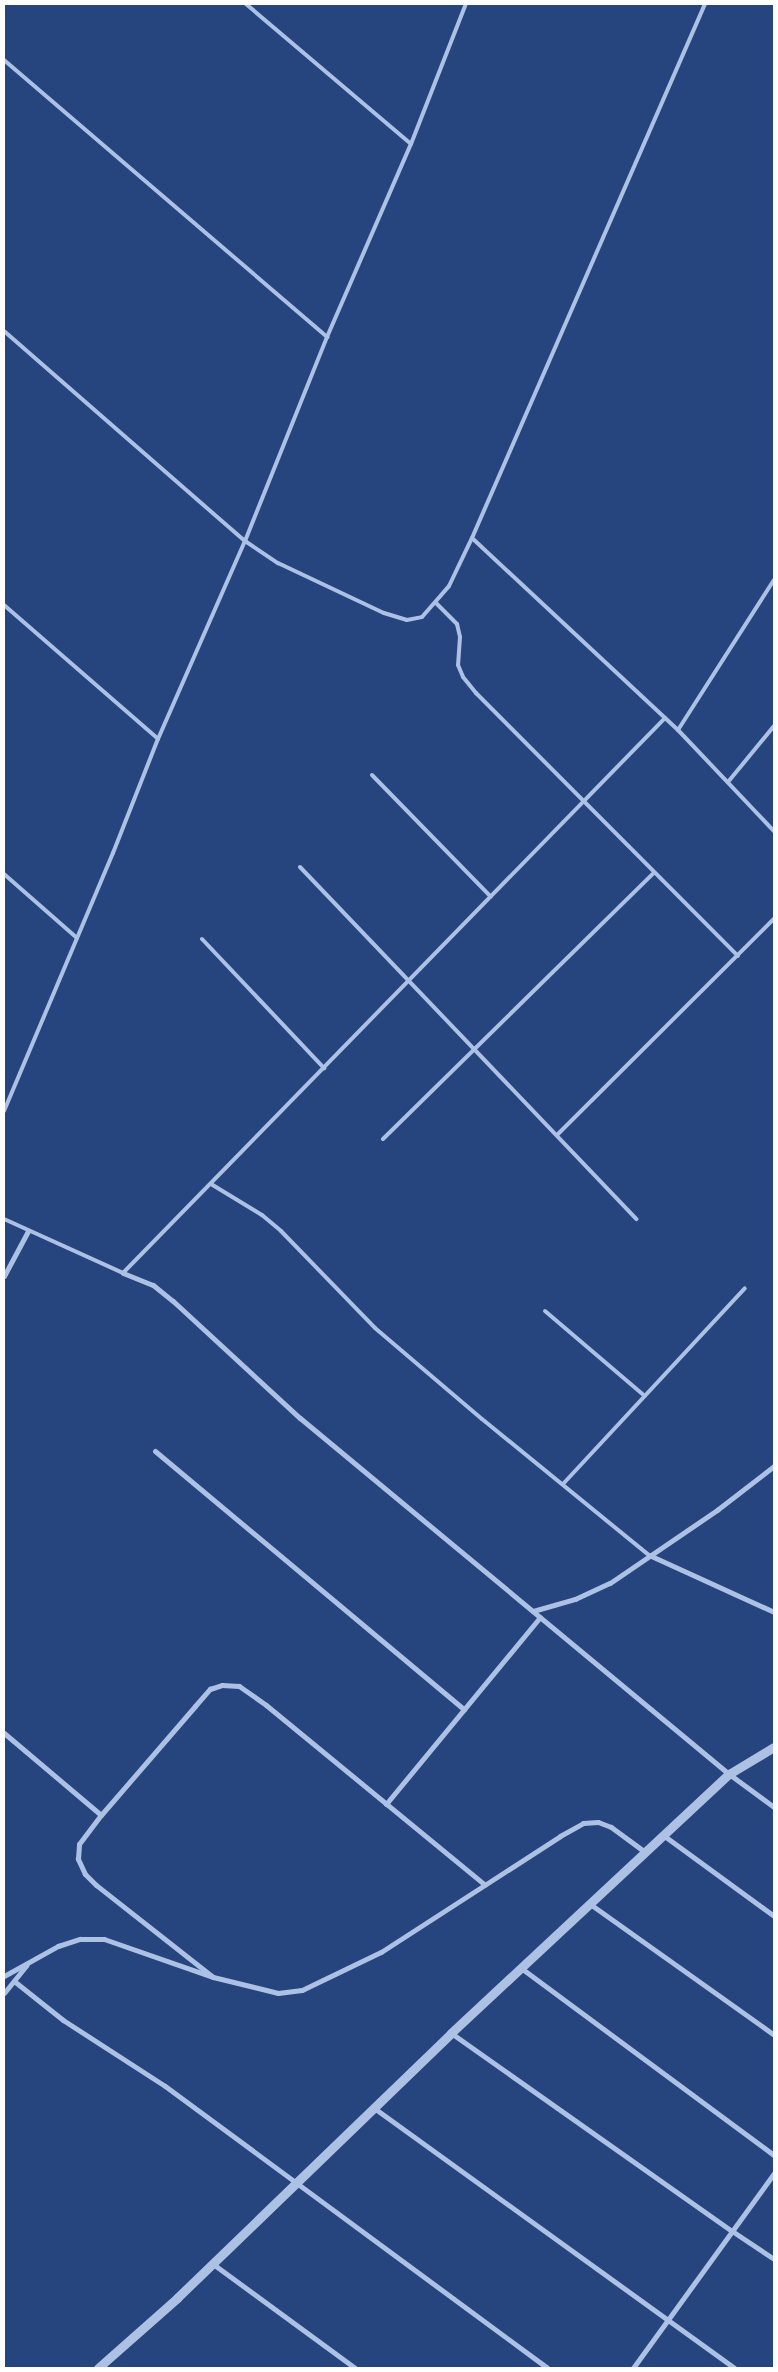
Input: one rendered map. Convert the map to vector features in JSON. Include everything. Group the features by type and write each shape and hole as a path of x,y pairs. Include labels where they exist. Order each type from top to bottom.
{"street":[{"path":"4,1276 28,1231"},
{"path":"123,1274 153,1285 173,1301 300,1418 730,1774 774,1806"},
{"path":"155,1451 464,1709"},
{"path":"533,1611 575,1599 610,1583 717,1510 774,1466"},
{"path":"650,1555 774,1612"},
{"path":"386,1804 540,1617"},
{"path":"213,1977 85,1874 78,1860 79,1844 101,1815 195,1706 210,1690 222,1685 239,1686 253,1696 485,1885"},
{"path":"4,1733 101,1815"},
{"path":"98,2368 212,2264 451,2034 663,1835 730,1774 774,1747"},
{"path":"4,1976 58,1946 80,1939 104,1939 213,1977 278,1993 302,1990 381,1952 583,1823 598,1822 611,1827 646,1852"},
{"path":"663,1835 774,1916"},
{"path":"590,1904 774,2036"},
{"path":"4,1993 29,1963"},
{"path":"521,1968 774,2155"},
{"path":"14,1981 63,2020 164,2086 548,2368"},
{"path":"451,2034 774,2259"},
{"path":"374,2108 666,2321 734,2368"},
{"path":"633,2368 774,2172"},
{"path":"212,2264 355,2368"}],"lane":[{"path":"246,4 411,144"},
{"path":"4,1111 78,938 158,738 245,541 327,337 411,144 466,4"},
{"path":"4,331 245,541 278,563 399,618 406,620 422,617 449,586 472,538 705,4"},
{"path":"4,60 327,337"},
{"path":"472,538 678,730 774,831"},
{"path":"678,730 774,580"},
{"path":"436,603 456,624 460,637 458,665 463,677 583,802 738,956"},
{"path":"4,604 158,738"},
{"path":"4,1219 123,1274 665,718"},
{"path":"728,782 774,726"},
{"path":"372,775 490,897"},
{"path":"300,867 636,1218"},
{"path":"383,1139 654,873"},
{"path":"4,874 78,938"},
{"path":"557,1136 774,919"},
{"path":"202,939 324,1068"},
{"path":"210,1184 262,1215 282,1231 375,1328 650,1555"},
{"path":"563,1484 745,1288"},
{"path":"545,1311 645,1396"}]}
